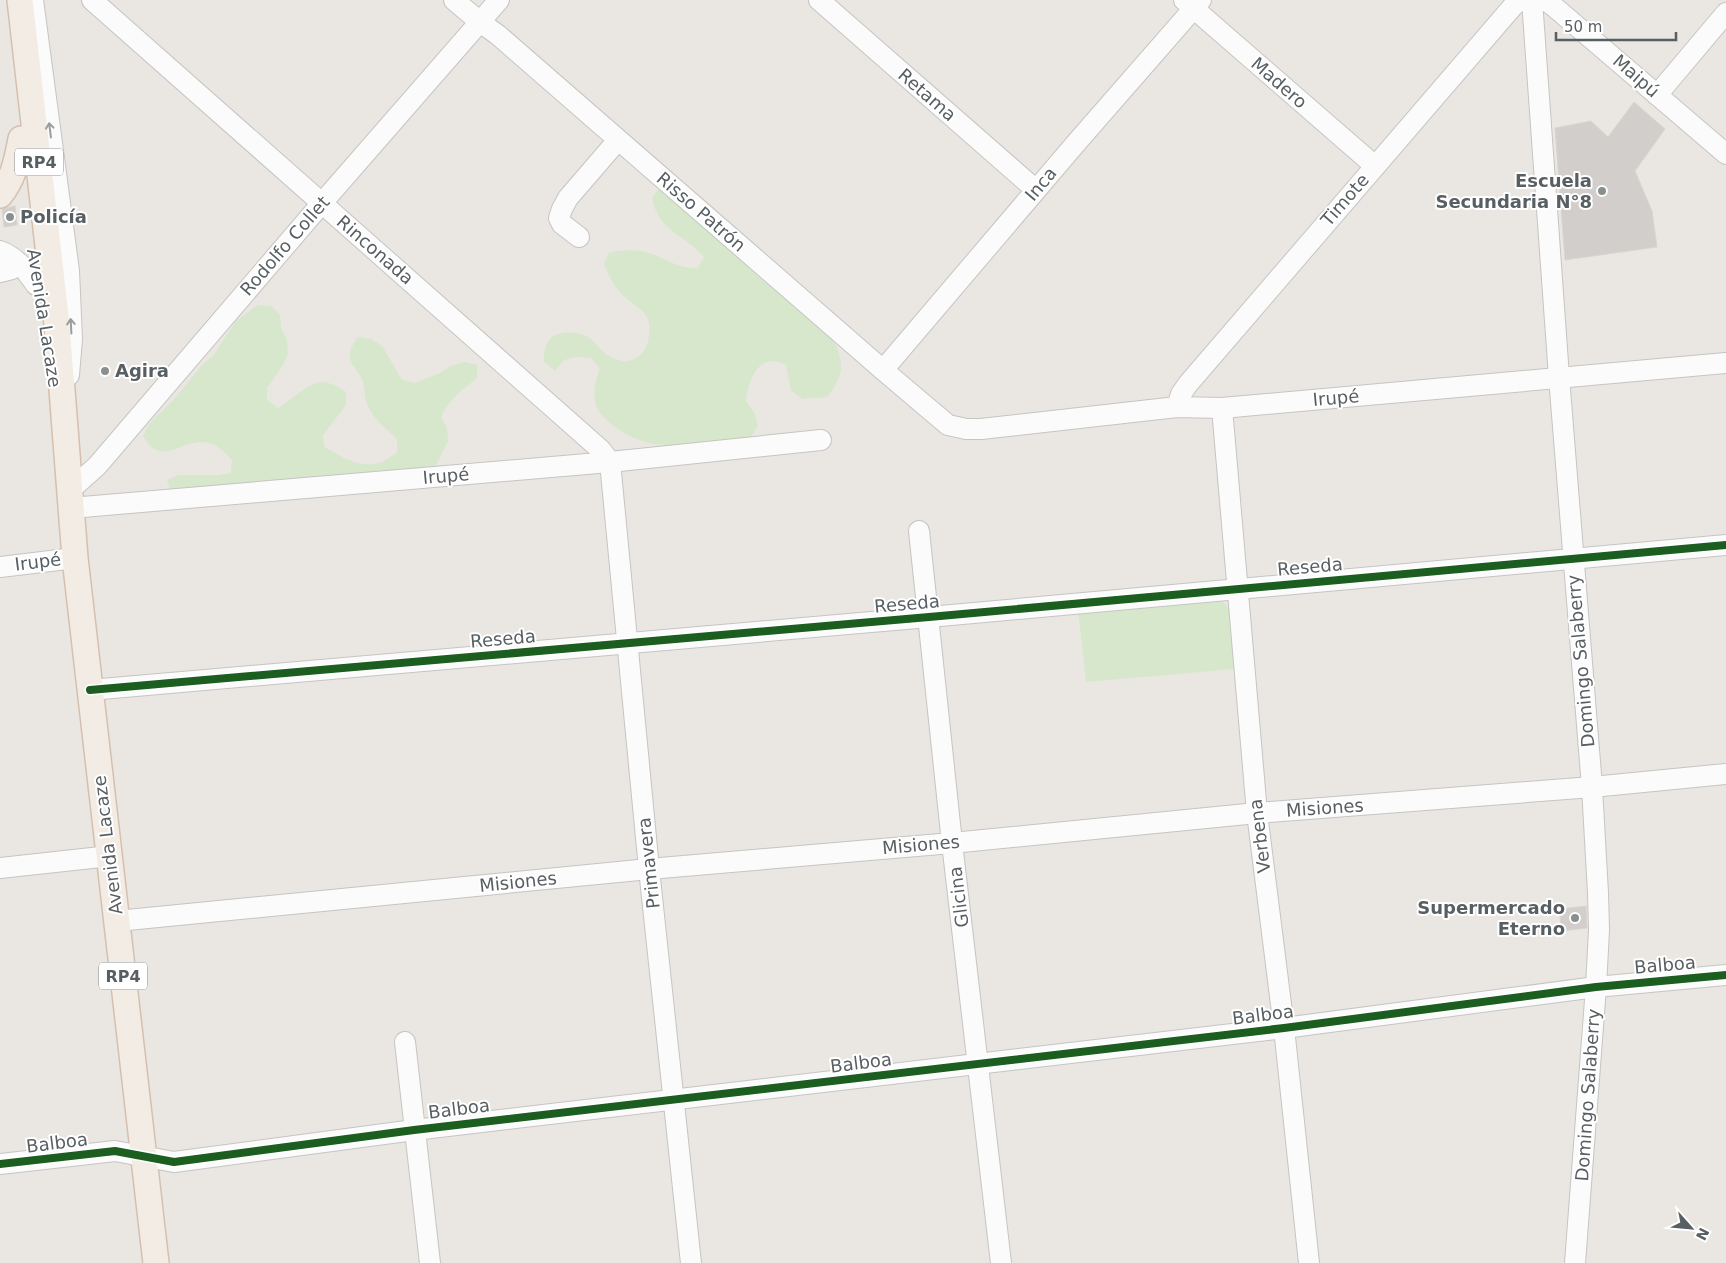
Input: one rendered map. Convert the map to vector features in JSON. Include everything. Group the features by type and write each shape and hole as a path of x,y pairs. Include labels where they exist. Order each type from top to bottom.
{"main road":[{"name":"Avenida Lacaze","path":"6,0 36,285 44,341 64,427"},
{"name":"Avenida Lacaze","path":"20,0 58,325 75,558 156,1263"},
{"path":"0,195 7,186 14,169 21,139"}],"street":[{"name":"Avenida Lacaze","path":"33,0 68,271 72,339 64,427"},
{"name":"Rinconada","path":"92,0 601,450 610,462"},
{"name":"Risso Patrón","path":"454,0 498,35 948,425"},
{"name":"Rodolfo Collet","path":"70,499 322,203 499,0"},
{"name":"Retama","path":"819,0 1036,190"},
{"name":"Timote","path":"1176,407 1181,394 1188,384 1374,166 1514,5 1521,0"},
{"name":"Domingo Salaberry","path":"1532,0 1558,377 1592,787 1599,930 1575,1263"},
{"name":"Maipú","path":"1544,0 1726,154"},
{"name":"Inca","path":"883,370 1193,3"},
{"name":"Madero","path":"1193,3 1374,166"},
{"path":"1657,94 1726,13"},
{"path":"579,236 562,224 559,218 562,209 568,198 618,140"},
{"path":"0,251 6,253 19,263 36,285"},
{"path":"0,272 12,269 19,263"},
{"name":"Irupé","path":"948,425 966,429 981,429 1176,407 1222,408 1726,363"},
{"name":"Verbena","path":"1222,408 1257,814 1284,1028 1309,1263"},
{"name":"Irupé","path":"70,499 610,462 821,440"},
{"name":"Primavera","path":"610,462 649,869 691,1263"},
{"name":"Glicina","path":"919,531 952,843 1000,1263"},
{"name":"Reseda","path":"90,690 1726,545"},
{"name":"Irupé","path":"0,567 75,558"},
{"name":"Misiones","path":"117,921 649,869 1726,774"},
{"path":"0,868 110,856"},
{"name":"Balboa","path":"0,1164 115,1151 174,1162 414,1130 1284,1028 1596,987 1726,975"},
{"path":"404,1042 430,1263"}],"green space":[{"path":"659,188 717,235 755,274 813,320 832,339 837,348 841,363 840,374 827,397 802,399 791,390 786,365 776,361 767,362 757,369 750,381 746,401 754,412 758,425 752,435 740,444 667,445 639,440 621,431 605,419 600,412 596,405 594,391 600,368 591,358 577,357 564,360 555,371 544,362 549,340 557,334 568,332 584,335 605,353 620,360 634,359 644,351 649,335 648,321 643,312 620,293 612,281 604,264 609,253 629,250 639,251 690,268 698,268 704,257 666,226 660,218 652,198"},
{"path":"258,305 271,306 280,315 281,328 287,340 288,354 283,365 267,388 267,400 278,408 306,388 324,382 330,383 346,392 346,405 323,435 324,447 361,464 378,463 387,459 397,452 397,439 375,417 366,401 363,382 350,356 350,351 358,337 371,339 382,346 402,380 415,383 440,373 451,366 465,362 477,365 477,378 452,400 441,417 447,428 448,441 428,481 171,492 167,480 179,475 231,473 232,460 219,448 207,443 197,442 168,451 159,451 150,446 143,436 149,424 177,396 202,365 213,356 236,321"},
{"path":"1221,600 1229,609 1234,669 1086,682 1078,610"}],"building":[{"name":"Escuela Secundaria N°8","path":"1634,102 1665,129 1635,171 1652,211 1657,247 1565,260 1555,128 1591,121 1608,137"},
{"name":"Policía","path":"15,206 17,225 4,227 2,209"},
{"name":"Supermercado Eterno","path":"1586,906 1587,928 1562,931 1559,909"}],"cycle path":[{"path":"90,690 1726,545"},
{"path":"0,1164 115,1151 174,1162 414,1130 1284,1028 1596,987 1726,975"}],"place":[{"name":"Escuela Secundaria N°8","path":"1602,191"},
{"name":"Policía","path":"10,217"},
{"name":"Agira","path":"105,371"},
{"name":"Supermercado Eterno","path":"1575,918"}]}
